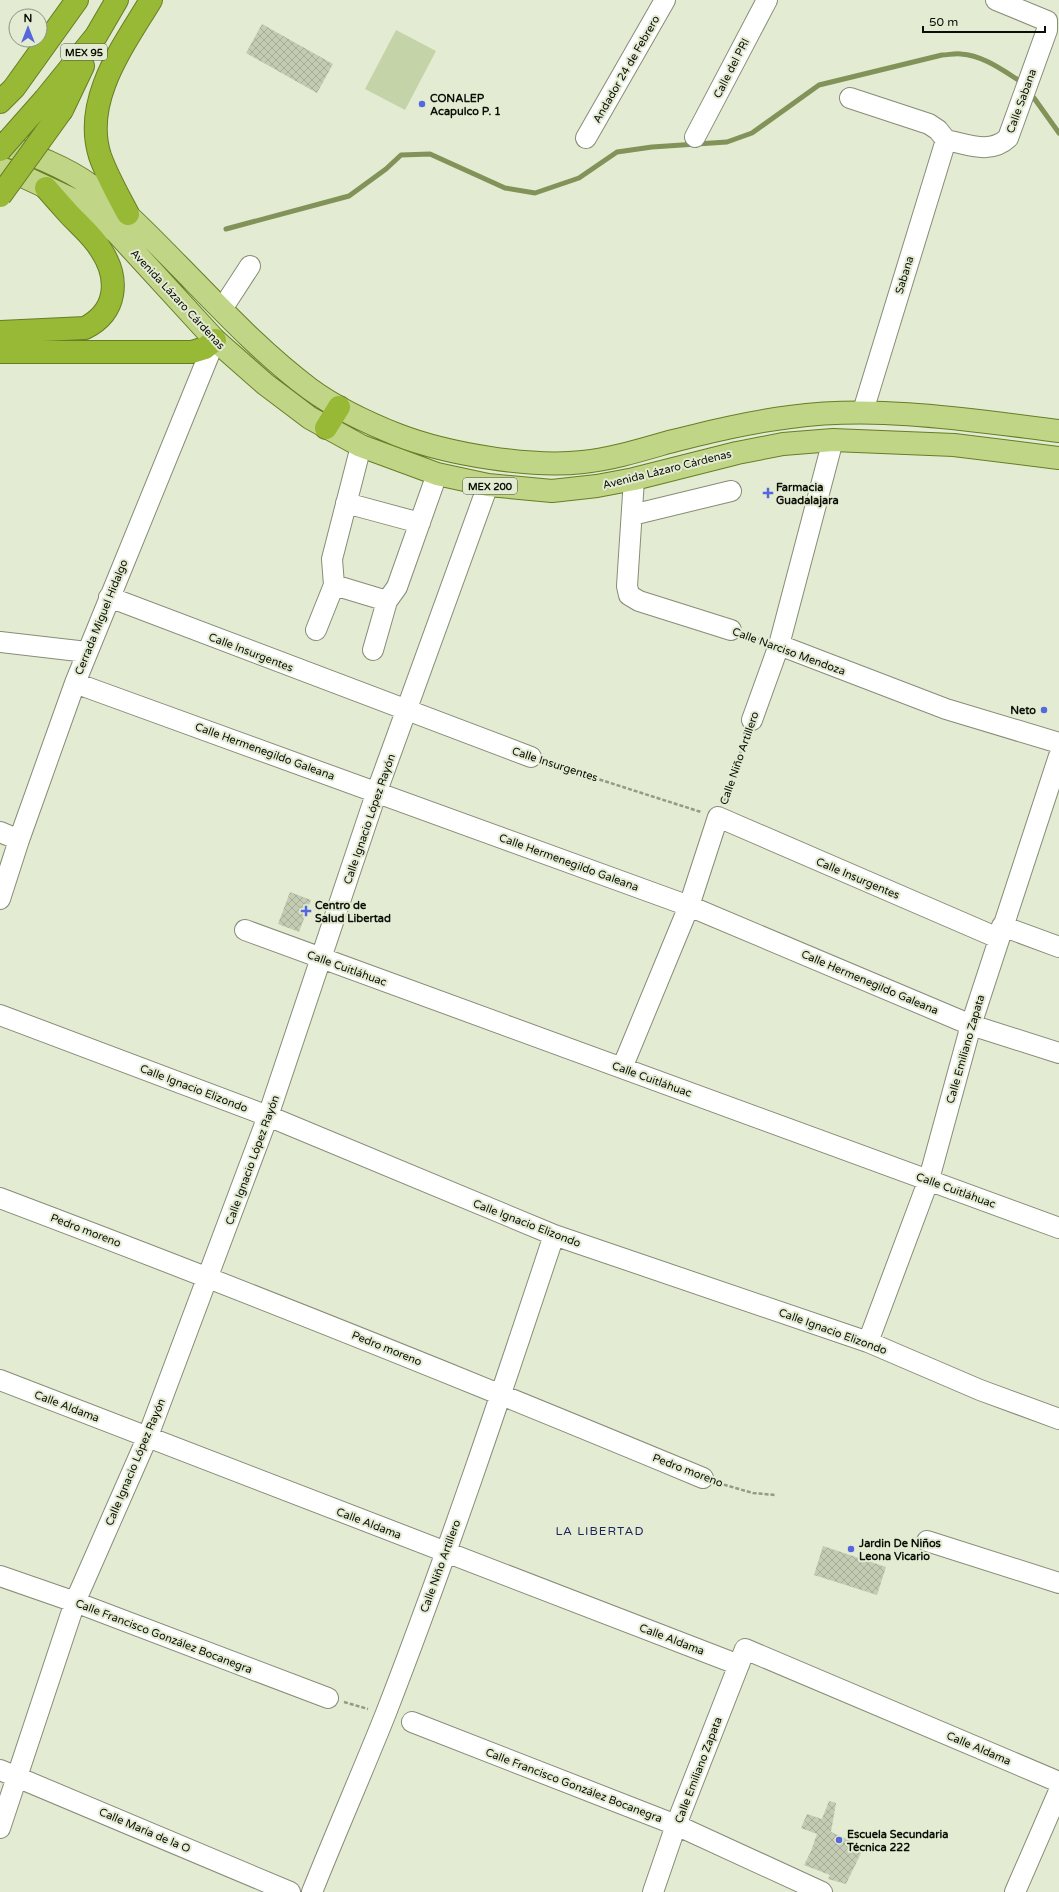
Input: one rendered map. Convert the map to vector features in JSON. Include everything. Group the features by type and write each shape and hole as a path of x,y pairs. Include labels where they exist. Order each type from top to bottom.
{"highway":[{"name":"MEX 95","path":"7,95 77,0"},
{"name":"MEX 95","path":"0,150 53,105 118,0"},
{"path":"128,214 110,180 99,154 96,125 100,99 110,67 151,0"},
{"path":"0,196 53,105"},
{"path":"0,332 85,328 94,323 108,309 114,291 111,272 102,250 46,188"},
{"path":"0,352 192,352 205,348 215,340"},
{"path":"326,428 339,407"}],"main road":[{"name":"Avenida Lázaro Cárdenas","path":"0,143 38,157 88,183 128,214 222,310 304,384 339,407 399,436 438,448 512,461 549,463 583,462 626,454 707,432 790,417 863,411 956,419 1059,431"},
{"name":"Avenida Lázaro Cárdenas","path":"0,168 20,175 82,204 117,233 215,340 265,384 326,428 361,446 437,474 488,485 552,491 597,486 634,479 737,452 783,444 833,440 954,445 1059,458"}],"street":[{"name":"Andador 24 de Febrero","path":"586,138 666,0"},
{"name":"Calle del PRI","path":"695,137 766,0"},
{"name":"Calle Sabana","path":"946,140 990,148 1000,145 1008,138 1047,30 1047,21 996,0"},
{"path":"850,98 929,124 938,130 946,140"},
{"name":"Sabana","path":"863,411 946,140"},
{"path":"222,310 250,266"},
{"name":"Cerrada Miguel Hidalgo","path":"0,900 18,840 75,683 215,340"},
{"name":"Calle Niño Artillero","path":"752,720 779,645 833,440"},
{"path":"316,630 334,585 332,559 361,446"},
{"path":"372,650 387,601 397,588 437,474"},
{"name":"Calle Narciso Mendoza","path":"634,479 627,586 629,595 639,601 731,630"},
{"name":"Calle Ignacio López Rayón","path":"0,1828 9,1773 75,1602 148,1436 209,1277 268,1116 377,792 488,485"},
{"path":"632,515 731,491"},
{"path":"346,503 420,523"},
{"path":"334,585 387,601"},
{"name":"Calle Insurgentes","path":"109,597 531,757"},
{"path":"0,642 87,652"},
{"name":"Calle Narciso Mendoza","path":"779,645 946,709 1059,743"},
{"name":"Calle Hermenegildo Galeana","path":"75,683 689,906 971,1025 1059,1053"},
{"name":"Calle Emiliano Zapata","path":"868,1342 929,1180 971,1025 1000,932 1059,756"},
{"name":"Calle Insurgentes","path":"718,818 1000,932 1059,947"},
{"name":"Calle Niño Artillero","path":"622,1068 689,906 718,818"},
{"path":"0,832 18,840"},
{"name":"Calle Cuitláhuac","path":"245,930 1059,1228"},
{"name":"Calle Ignacio Elizondo","path":"0,1015 268,1116 554,1235 868,1342 959,1381 1059,1419"},
{"name":"Pedro moreno","path":"0,1198 209,1277 501,1394 702,1478"},
{"name":"Calle Niño Artillero","path":"312,1892 386,1713 501,1394 554,1235"},
{"name":"Calle Aldama","path":"0,1380 445,1552 742,1657 1059,1782"},
{"path":"927,1541 1059,1583"},
{"name":"Calle Francisco González Bocanegra","path":"0,1576 75,1602 328,1698"},
{"name":"Calle Emiliano Zapata","path":"653,1892 676,1825 742,1657"},
{"name":"Calle Francisco González Bocanegra","path":"412,1722 676,1825 822,1892"},
{"name":"Calle María de la O","path":"9,1773 290,1892"},
{"path":"1015,1892 1059,1791"}],"path":[{"name":"Calle Narciso Mendoza","path":"731,630 779,645"},
{"name":"Calle Niño Artillero","path":"718,818 752,720"},
{"name":"Calle Insurgentes","path":"531,757 718,818"},
{"name":"Pedro moreno","path":"702,1478 753,1493 775,1495"}],"green space":[{"path":"396,30 436,51 405,110 365,89"}],"building":[{"path":"262,24 333,64 317,93 246,53"},
{"path":"290,892 311,900 299,932 278,924"},
{"path":"823,1546 886,1567 877,1595 814,1575"},
{"path":"829,1801 836,1803 831,1832 864,1847 846,1884 828,1879 830,1875 804,1865 817,1834 801,1828 807,1814 822,1819"}],"waterway":[{"path":"226,229 349,196 386,169 401,155 430,154 505,188 535,193 579,178 617,152 652,147 727,142 752,133 819,85 942,55 959,54 977,57 994,65 1023,83"},
{"path":"1034,98 1059,133"}],"place":[{"name":"CONALEP Acapulco P. 1","path":"422,104"},
{"name":"Farmacia Guadalajara","path":"768,493"},
{"name":"Neto","path":"1044,710"},
{"name":"Centro de Salud Libertad","path":"306,911"},
{"name":"Jardin De Niños Leona Vicario","path":"851,1549"},
{"name":"Escuela Secundaria Técnica 222","path":"839,1840"}],"district":[{"name":"LA LIBERTAD","path":"600,1531"}]}
